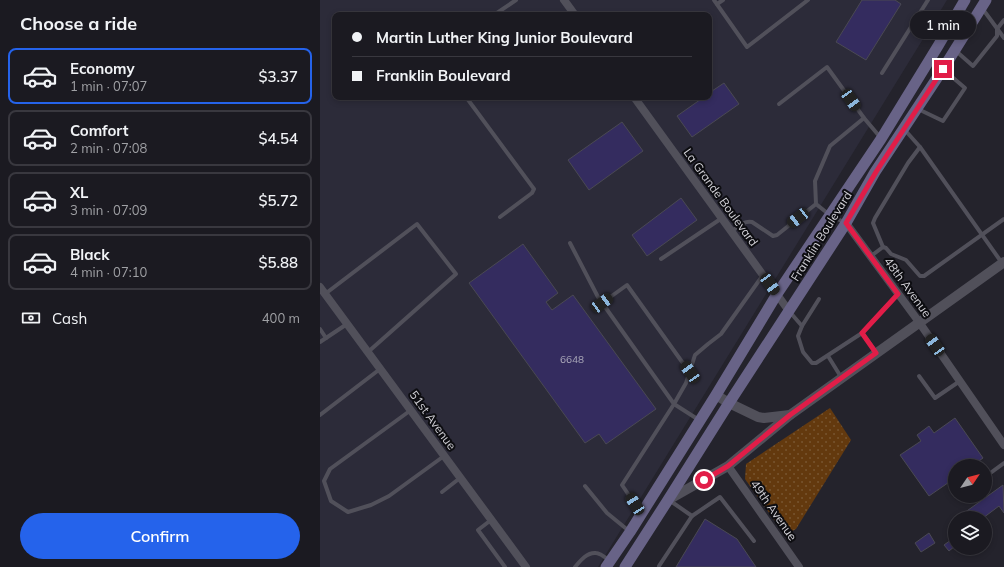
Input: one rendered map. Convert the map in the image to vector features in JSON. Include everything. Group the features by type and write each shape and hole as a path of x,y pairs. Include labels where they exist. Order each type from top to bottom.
{"main road":[{"name":"Franklin Boulevard","path":"619,566 630,532 641,514 700,421 777,294 831,216 881,139 965,0"},
{"name":"Franklin Boulevard","path":"619,566 668,500 846,223 876,172 984,3"},
{"path":"619,566 641,528 641,514"}],"street":[{"path":"564,0 573,12"},
{"name":"La Grande Boulevard","path":"636,100 789,310"},
{"name":"48th Avenue","path":"846,223 919,322 1004,445"},
{"path":"668,500 728,466 790,415 1003,262"},
{"name":"51st Avenue","path":"323,290 526,567"},
{"path":"716,395 758,417 764,418 790,415"},
{"name":"49th Avenue","path":"728,466 799,567"}],"lane":[{"path":"498,12 516,0"},
{"path":"714,0 747,47 808,0"},
{"path":"717,4 723,0"},
{"path":"882,73 928,0"},
{"path":"984,3 1004,38"},
{"path":"955,50 973,66 997,36 998,29 1004,20"},
{"path":"779,104 827,67 881,139"},
{"path":"917,109 943,121 965,88 943,69"},
{"path":"468,100 534,190 500,217"},
{"path":"846,223 831,216 816,204 815,181 830,146 864,118"},
{"path":"904,129 920,147 982,235 1003,262"},
{"path":"920,147 908,163 873,223 883,246 891,254 906,260 920,276 924,276 1004,219"},
{"path":"732,232 748,221 752,222 773,236 776,235 816,204"},
{"path":"661,259 722,218"},
{"path":"323,290 418,224 456,274 368,352"},
{"path":"570,243 598,297 674,404 700,421"},
{"path":"871,256 883,246"},
{"path":"641,514 622,484 686,383 695,355 722,334 763,274"},
{"path":"602,303 627,285 690,372"},
{"path":"819,299 802,326 798,336 803,352 812,363 816,364 862,333 898,294"},
{"path":"789,310 802,326"},
{"path":"320,342 347,324"},
{"path":"320,329 326,338"},
{"path":"862,333 876,353"},
{"path":"828,356 842,377"},
{"path":"320,415 380,369"},
{"path":"919,376 935,398 960,380"},
{"path":"411,410 330,469 324,481 332,501 348,512 371,505 389,496 445,456"},
{"path":"992,472 1004,464"},
{"path":"442,492 461,478"},
{"path":"585,486 607,513 630,532"},
{"path":"659,566 692,516 720,497 754,541"},
{"path":"668,500 692,516"},
{"path":"492,520 478,530 505,567"},
{"path":"575,567 583,558 592,553 597,553 619,566"}],"shaded area":[{"path":"320,0 947,0 598,567 320,567"},
{"path":"830,408 851,440 796,529 785,535 745,479 746,464"}],"building":[{"path":"862,0 895,0 901,4 866,60 836,42"},
{"path":"724,83 739,104 692,137 677,116 700,100 712,100 712,91"},
{"path":"622,122 643,151 589,190 568,160"},
{"path":"681,198 697,220 647,256 632,235"},
{"path":"523,244 558,293 546,302 552,310 573,295 656,409 606,444 599,434 585,443 469,283"},
{"path":"955,418 983,458 948,459 948,483 929,496 900,455 921,441 917,435 929,426 934,433"},
{"path":"1003,485 1004,513 999,506 992,511 967,511 978,503 992,503 992,493"},
{"path":"705,519 737,539 756,567 676,567"},
{"path":"929,533 935,543 921,552 915,543"},
{"path":"948,542 948,550 944,545"}],"route":[{"path":"704,480 728,466 790,415 876,353 862,333 898,294 846,223 876,172 943,69"}]}
